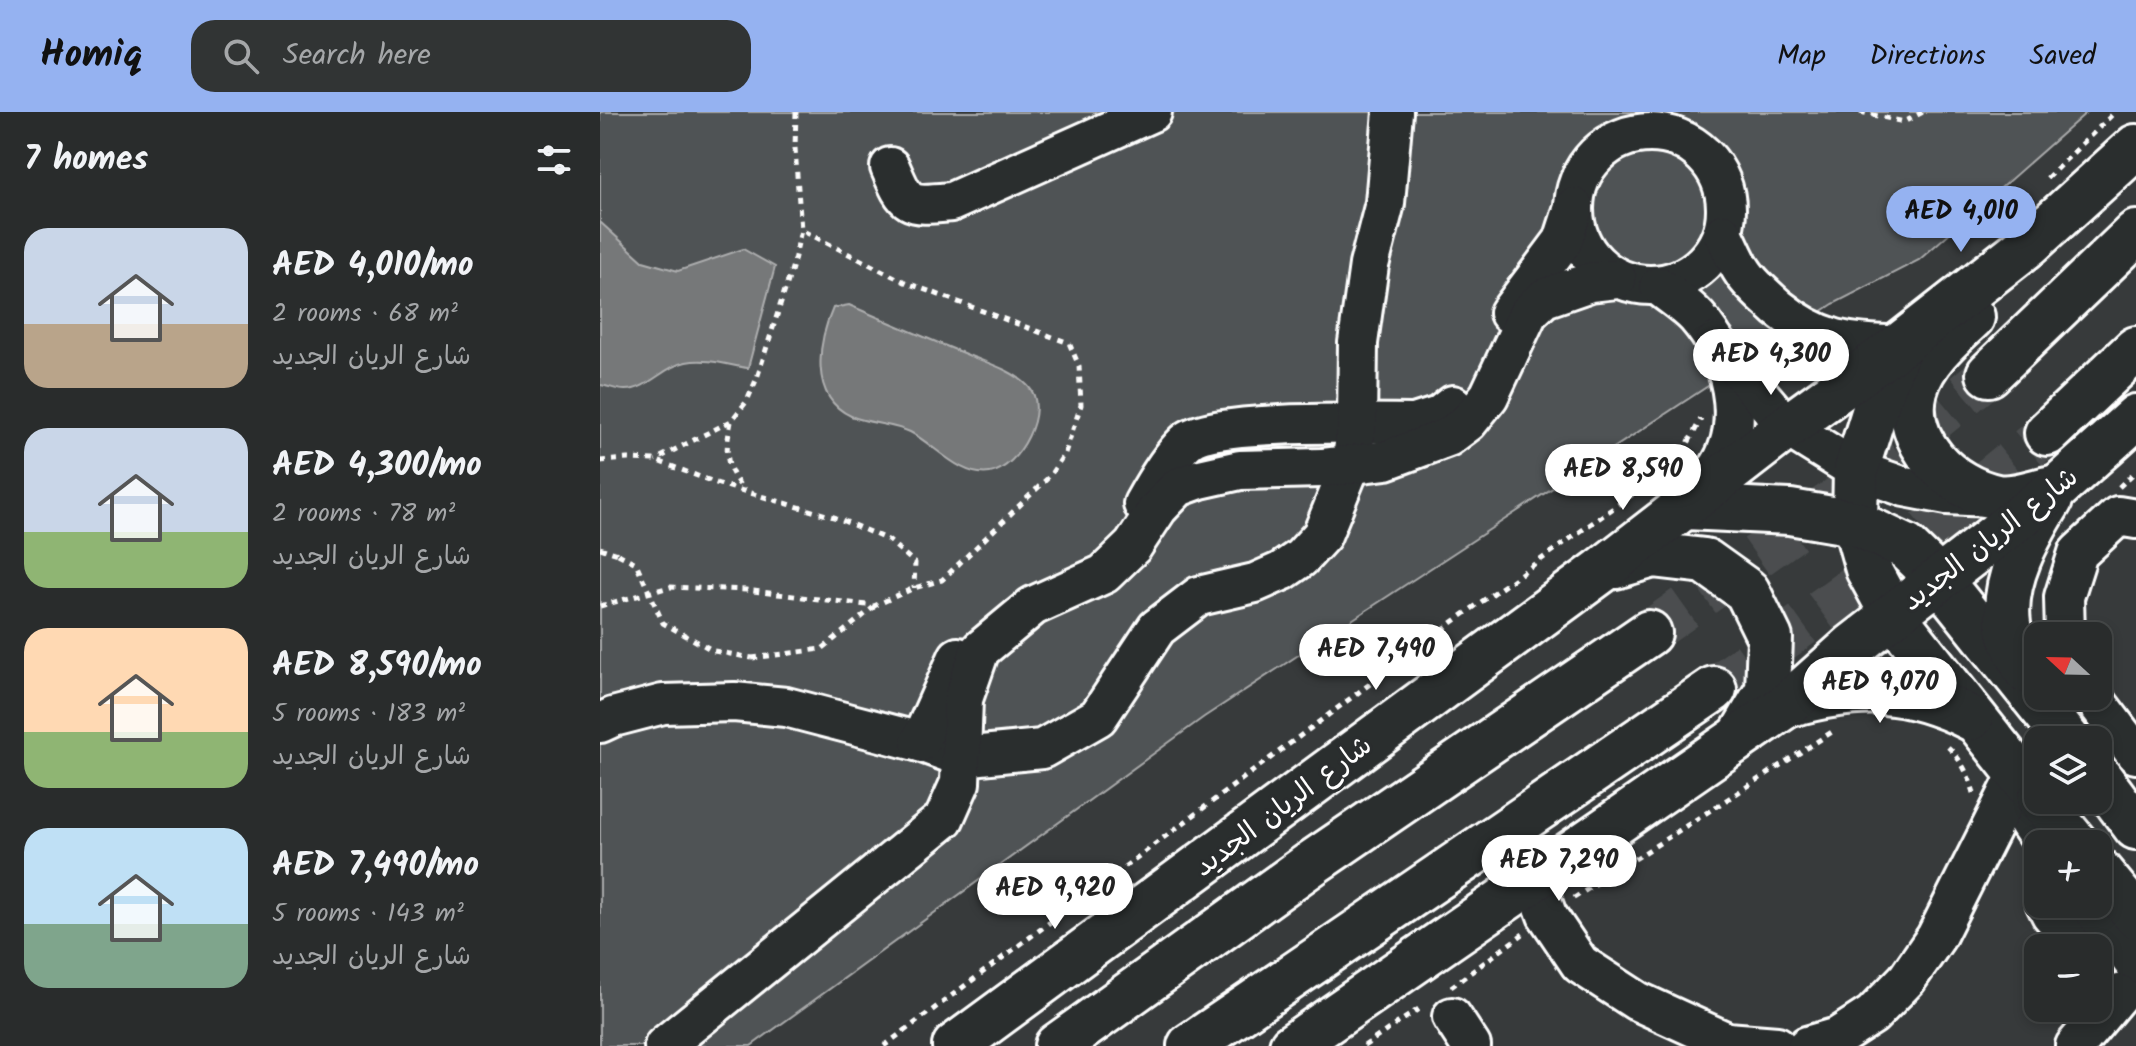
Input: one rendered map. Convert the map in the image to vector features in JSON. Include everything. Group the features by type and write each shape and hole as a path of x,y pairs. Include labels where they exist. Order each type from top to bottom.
{"main road":[{"name":"شارع الريان الجديد","path":"955,1046 1601,571 1787,427 1900,345 2029,244 2136,147"},
{"path":"1989,374 2136,233"},
{"path":"2029,244 2015,276 1935,353 1915,391 1914,414 1921,442 1936,464 1961,484 1999,498 2057,488"},
{"path":"1900,345 1877,403 1856,470 1855,523 1868,569 1960,732"},
{"name":"شارع الريان الجديد","path":"2047,433 2136,349"},
{"name":"شارع الريان الجديد","path":"1292,1046 1540,897 1741,736 1788,704 1938,578 2057,488 2136,417"},
{"path":"2057,488 2023,549 2009,595 2008,622 2011,637 2057,726"},
{"path":"1686,507 1790,512 1855,523 1906,547 1938,578 2057,726"},
{"path":"1601,571 1653,555 1705,561 1747,591 1770,638 1768,690 1741,736"},
{"path":"1057,1046 1315,861 1649,633"},
{"path":"1190,1046 1714,689"},
{"path":"1788,704 1829,694 1886,691 1941,703 1960,732 2040,815"},
{"path":"2112,795 2136,827"},
{"path":"2112,887 2136,916"}],"street":[{"path":"890,167 903,196 910,201 918,205 951,202 1152,112"},
{"path":"600,723 663,704 734,702 786,707 920,742 961,757 1042,749 1098,717 1157,628 1199,596 1255,583 1282,571 1301,558 1322,535 1351,464 1357,425 1358,343 1369,265 1385,203 1393,112"},
{"path":"920,742 962,641 972,629 1010,600 1069,577 1114,547 1186,441 1202,433 1234,427 1414,424 1439,416 1473,388 1507,317 1563,241 1582,176 1602,150 1620,138 1642,133 1664,133 1702,152 1716,169 1724,190 1727,211 1723,233 1714,252 1699,269 1680,280 1659,286 1637,285 1617,279 1599,266 1585,249 1576,229 1574,207"},
{"path":"1723,233 1743,272 1764,296 1795,321 1822,337 1865,345 1900,345"},
{"path":"664,1046 944,819 960,783 963,699 980,650 1033,606 1104,574 1133,546 1158,508 1178,487 1240,470 1386,460 1448,437 1468,422 1489,396 1528,313 1544,298 1590,282 1617,279"},
{"path":"1659,286 1696,316 1787,427 1856,470 1905,487 1947,495 1999,498"},
{"path":"1686,507 1720,465 1735,412 1730,380 1715,342"},
{"path":"1234,427 1240,470"},
{"path":"2065,622 2064,597 2078,553 2130,510"},
{"path":"2103,710 2136,754"},
{"path":"1807,1046 1838,1037 1872,1015 1907,979 1936,937 1992,825 2040,815"},
{"path":"1540,897 1580,964 1637,1001 1727,1042 1777,1046"},
{"path":"2054,918 2068,934"},
{"path":"2075,1046 2122,986 2095,918"}],"path":[{"path":"655,460 731,421 747,401 757,378 801,230 795,148 796,112"},
{"path":"1860,112 1904,122 1923,112"},
{"path":"2040,184 2115,112"},
{"path":"600,548 636,563 663,623 714,651 752,658 822,649 874,606 914,588 942,580 1049,477 1065,453 1081,405 1079,366 1069,343 907,283 801,230"},
{"path":"884,1046 1453,622 1678,462 1701,419 1733,421"},
{"path":"731,421 725,449 732,477 745,491"},
{"path":"600,461 655,460 837,518 888,540 915,563 914,588"},
{"path":"600,606 670,587 746,590 874,606"},
{"path":"1364,1046 1449,1014 1540,897 1837,729"},
{"path":"1960,732 1954,753 1969,776 1978,805 1992,825"}],"shaded area":[{"path":"600,112 2087,112 1919,260 1833,304 1204,717 751,1046 600,1046"},
{"path":"600,222 643,261 678,271 743,249 775,267 748,368 694,361 678,364 633,389 600,385"},
{"path":"849,305 1000,368 1028,386 1034,396 1034,422 1021,449 1011,461 990,473 969,470 910,432 858,419 838,407 828,396 823,382 821,352 833,308"}],"tunnel":[{"path":"1649,633 1843,495 1989,374"},
{"path":"1714,689 1886,564 2047,433"}]}
